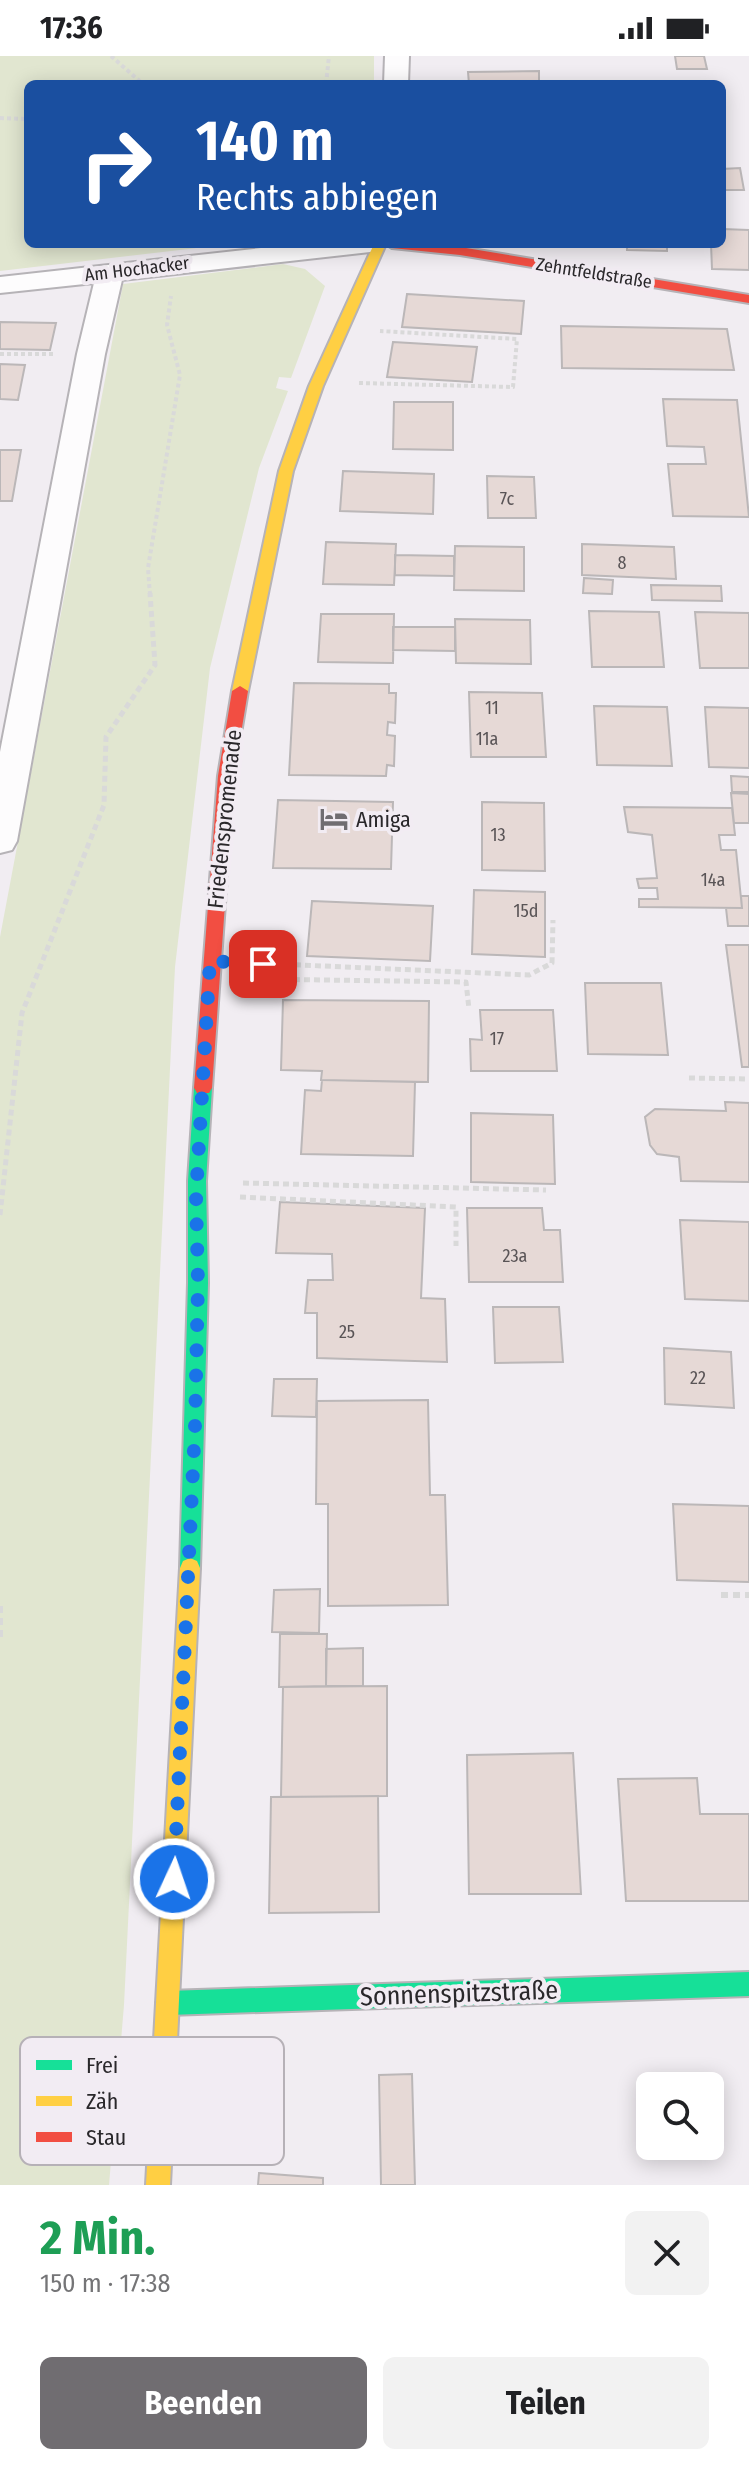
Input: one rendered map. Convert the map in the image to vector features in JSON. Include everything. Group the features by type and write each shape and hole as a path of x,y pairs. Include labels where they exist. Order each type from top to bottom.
{"street":[{"path":"396,80 397,56"},
{"name":"Am Hochacker","path":"0,285 333,248"},
{"name":"Friedenspromenade","path":"166,2037 189,1584 198,1283 196,1188 209,970 226,776 243,671 283,484 316,386 378,248"},
{"name":"Zehntfeldstraße","path":"428,248 749,299"},
{"path":"0,841 91,354 110,272"},
{"name":"Sonnenspitzstraße","path":"168,2003 749,1984"},
{"name":"Friedenspromenade","path":"158,2185 159,2165"}],"path":[{"path":"111,56 138,80"},
{"path":"326,80 329,56"},
{"path":"0,118 24,119"},
{"path":"0,1215 22,1013 104,805 106,737 155,665 148,568 180,375 167,325 175,265"},
{"path":"354,383 513,387 517,339 376,330"},
{"path":"0,354 91,354"},
{"path":"209,970 529,975 552,963 553,920"},
{"path":"209,970 466,982 469,1009"},
{"path":"689,1078 749,1079"},
{"path":"196,1188 546,1190"},
{"path":"196,1188 456,1207 456,1246"},
{"path":"721,1595 749,1595"},
{"path":"0,1606 0,1642"}],"green space":[{"path":"0,56 374,56 374,80 24,80 24,248 197,248 0,271"},
{"path":"283,264 305,269 325,286 291,378 279,377 276,388 288,391 259,468 210,668 175,967 121,2037 20,2037 20,2165 111,2165 109,2185 0,2185 0,937 123,284"}],"building":[{"path":"675,56 704,56 707,69 677,69"},
{"path":"539,71 539,80 469,80 468,72"},
{"path":"740,168 744,190 726,190 726,169"},
{"path":"726,229 749,230 749,270 712,269 711,248 726,248"},
{"path":"627,248 667,248 667,251"},
{"path":"407,294 524,301 521,334 402,327"},
{"path":"0,322 56,323 50,350 0,349"},
{"path":"561,326 727,329 734,370 562,368"},
{"path":"393,342 477,347 472,382 387,377"},
{"path":"0,364 25,365 18,400 0,399"},
{"path":"663,399 737,400 749,517 673,516 668,464 706,464 704,447 667,446"},
{"path":"394,402 453,402 453,450 393,449"},
{"path":"0,450 21,450 12,501 0,501"},
{"path":"343,471 434,474 433,514 340,511"},
{"path":"487,476 534,477 536,518 488,518"},
{"path":"326,542 396,544 394,585 323,584"},
{"path":"582,544 674,547 676,579 582,575"},
{"path":"455,546 524,547 524,591 454,590"},
{"path":"395,555 454,556 454,576 395,575"},
{"path":"584,578 613,580 612,594 583,593"},
{"path":"651,585 721,586 722,601 652,600"},
{"path":"589,611 659,612 664,667 592,667"},
{"path":"695,612 749,613 749,668 700,668"},
{"path":"321,614 394,614 393,663 318,662"},
{"path":"455,619 530,620 531,664 456,663"},
{"path":"393,627 455,627 455,651 393,650"},
{"path":"294,683 389,684 389,693 396,693 395,723 388,722 387,735 395,736 394,766 387,765 386,776 289,775"},
{"path":"469,692 542,693 546,757 471,757"},
{"path":"594,706 667,707 672,766 597,765"},
{"path":"705,707 749,708 749,768 709,767"},
{"path":"731,776 749,777 749,792 732,792"},
{"path":"731,793 749,794 749,823 734,823"},
{"name":"Amiga","path":"278,800 393,802 391,869 273,868"},
{"path":"482,802 544,803 545,871 482,870"},
{"path":"624,807 732,808 735,835 719,835 721,850 736,850 742,908 639,907 639,899 658,899 657,888 639,888 637,879 657,878 652,835 628,832"},
{"path":"474,890 545,892 545,957 472,954"},
{"path":"741,896 749,896 749,926 728,926 726,908 742,908"},
{"path":"312,901 433,906 430,961 307,956"},
{"path":"726,945 749,945 749,1067 742,1067"},
{"path":"585,983 661,983 668,1055 588,1054"},
{"path":"283,1000 429,1001 428,1082 321,1080 322,1071 281,1070"},
{"path":"480,1010 553,1010 557,1071 471,1071 470,1039 482,1040"},
{"path":"322,1080 415,1082 413,1156 301,1154 305,1090 321,1091"},
{"path":"725,1102 749,1103 749,1182 681,1181 679,1157 657,1154 650,1145 645,1117 655,1109 726,1111"},
{"path":"471,1113 553,1115 555,1184 471,1182"},
{"path":"280,1202 425,1208 421,1298 445,1299 447,1362 317,1358 317,1313 305,1313 308,1280 333,1280 332,1254 276,1253"},
{"path":"467,1208 542,1208 544,1230 560,1230 563,1282 469,1282"},
{"path":"680,1220 749,1222 749,1301 685,1299"},
{"path":"493,1307 559,1307 563,1362 495,1363"},
{"path":"664,1348 731,1352 734,1408 665,1404"},
{"path":"274,1379 317,1379 316,1417 272,1416"},
{"path":"428,1400 430,1495 445,1495 448,1605 328,1606 328,1504 316,1504 317,1401"},
{"path":"673,1504 749,1506 749,1582 677,1580"},
{"path":"320,1589 319,1633 272,1632 274,1590"},
{"path":"280,1634 327,1634 326,1686 279,1687"},
{"path":"363,1648 363,1686 326,1686 326,1649"},
{"path":"387,1686 387,1796 281,1797 283,1687"},
{"path":"573,1753 581,1894 469,1894 467,1755"},
{"path":"697,1778 700,1814 749,1814 749,1901 626,1901 618,1779"},
{"path":"378,1796 379,1912 269,1913 271,1797"},
{"path":"412,2074 415,2185 381,2185 379,2075"},
{"path":"259,2173 323,2178 323,2185 258,2185"}],"traffic: fast":[{"path":"190,1568 198,1283 197,1181 203,1088"},
{"path":"168,2003 749,1984"}],"traffic: slow":[{"path":"240,691 286,471 316,386 378,248"},
{"path":"166,2037 190,1568"},
{"path":"158,2185 159,2165"}],"traffic: jam":[{"path":"431,248 749,299"},
{"path":"203,1088 226,776 240,691"}],"place":[{"name":"Amiga","path":"334,819"}],"route":[{"path":"174,1879 195,1426 196,1195 210,961 263,964"}]}
